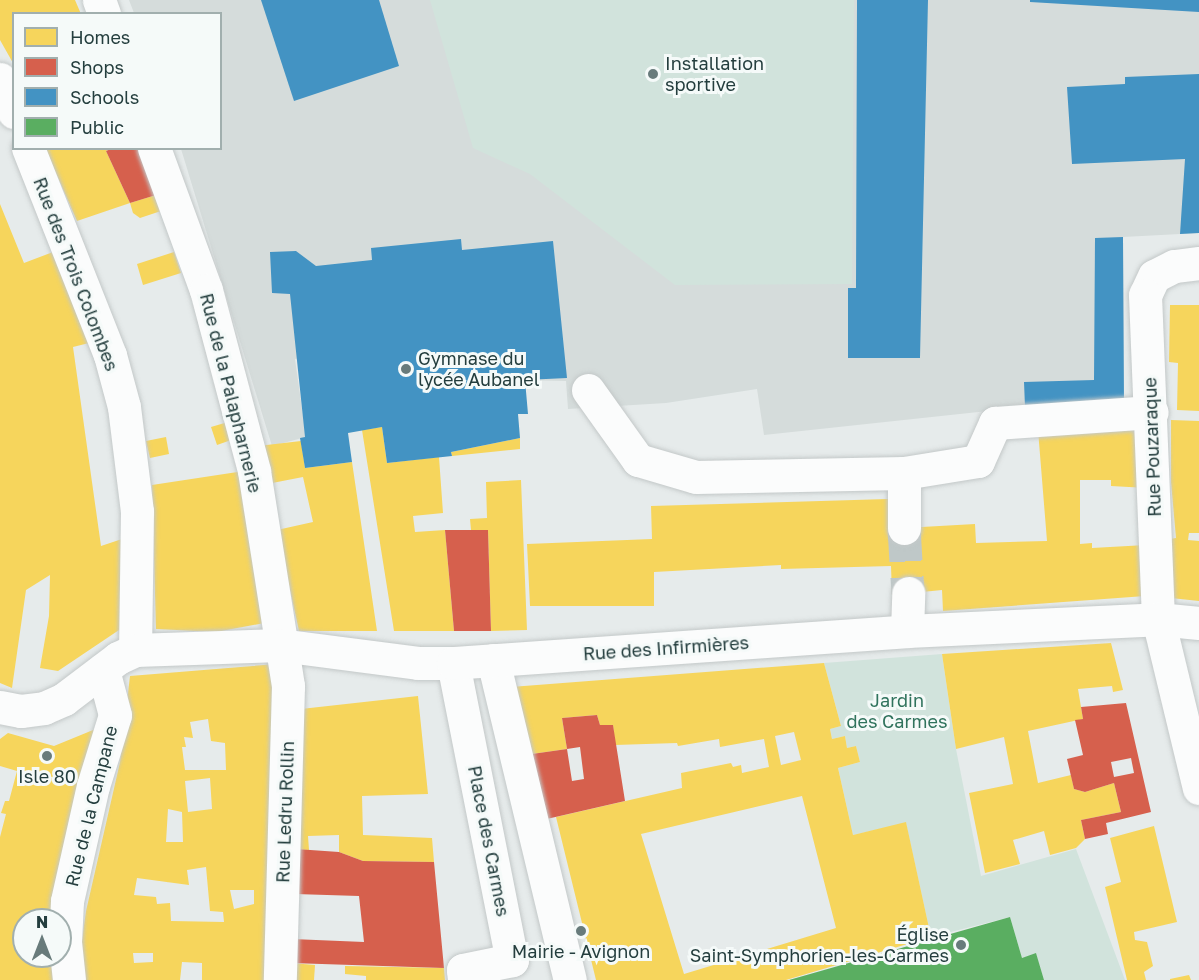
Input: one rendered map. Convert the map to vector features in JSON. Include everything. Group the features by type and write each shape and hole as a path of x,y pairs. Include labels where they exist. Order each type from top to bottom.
{"street":[{"path":"0,79 12,107"},
{"name":"Rue des Trois Colombes","path":"29,150 111,355 124,407 137,511 135,650"},
{"name":"Rue de la Palapharnerie","path":"155,150 206,290 254,471 280,645"},
{"name":"Rue Pouzaraque","path":"1199,262 1174,266 1154,276 1144,295 1152,412 1158,619 1199,788"},
{"path":"588,390 638,460 696,477 904,473 978,461 995,423 1152,412"},
{"path":"904,473 904,528"},
{"path":"907,631 908,593"},
{"name":"Rue des Infirmières","path":"135,650 280,645 418,663 453,663 907,631 1158,619 1199,623"},
{"name":"Rue Ledru Rollin","path":"280,645 288,686 280,980"},
{"path":"0,707 21,711 44,708 64,699 135,650"},
{"path":"493,660 570,980"},
{"name":"Place des Carmes","path":"453,663 512,960 463,970 464,980"},
{"name":"Rue de la Campane","path":"69,980 65,942 67,901 93,786 115,715 103,670"}],"shaded area":[{"path":"129,0 1199,0 1199,233 1123,237 1124,404 1025,407 764,435 757,389 666,403 568,409 566,381 515,380 335,352 295,359 306,437 272,446 181,150 222,150 222,12 134,12"}],"green space":[{"name":"Installation sportive","path":"430,0 854,0 852,284 675,285 530,174 473,148"},
{"name":"Jardin des Carmes","path":"942,654 956,749 981,876 1076,849 1125,980 1044,980 1036,954 1022,958 1010,917 931,937 906,823 853,835 838,768 860,762 856,746 847,748 845,736 832,739 830,729 841,726 824,663"}],"building: Homes":[{"path":"0,0 75,0 80,12 12,12 12,61 0,40"},
{"path":"46,150 108,150 106,151 130,203 77,221"},
{"path":"156,195 161,211 140,218 133,213 130,203"},
{"path":"0,204 24,263 53,252 89,343 73,347 101,546 128,537 125,626 58,671 40,668 49,616 50,575 26,590 12,688 0,683"},
{"path":"174,252 181,273 143,285 137,264"},
{"path":"1170,305 1199,305 1199,411 1177,410 1178,363 1169,362"},
{"path":"1171,420 1199,421 1199,533 1189,533 1188,540 1199,541 1199,601 1171,598 1170,539 1176,538 1171,482"},
{"path":"228,422 234,439 217,445 211,427"},
{"path":"382,427 387,463 439,457 443,513 413,516 415,532 445,530 454,631 394,631 362,430"},
{"path":"1136,428 1147,488 1111,486 1111,480 1080,480 1080,544 1092,543 1092,548 1146,545 1145,596 943,611 942,590 892,595 891,566 781,569 781,565 654,572 654,606 530,606 527,544 652,539 651,506 888,499 904,528 975,524 976,543 1047,541 1038,430"},
{"path":"166,437 169,454 150,458 146,441"},
{"path":"520,438 520,449 452,456 451,452"},
{"path":"301,441 305,468 352,462 377,631 299,631 277,530 313,522 303,477 267,484 258,446"},
{"path":"244,471 270,622 216,632 156,629 152,485"},
{"path":"521,480 527,630 491,631 488,530 471,530 470,519 487,518 486,482"},
{"path":"1111,643 1123,690 1113,692 1112,686 1078,689 1083,719 1028,731 1038,783 1071,775 1074,789 1085,792 1114,783 1121,812 1081,820 1085,839 1076,848 1050,855 1044,831 1013,840 1020,864 985,873 969,793 1013,784 1004,737 956,749 942,654"},
{"path":"824,663 841,726 830,729 832,739 845,736 847,748 856,746 860,762 838,768 853,835 906,822 931,937 786,980 596,980 556,817 682,788 681,773 731,763 733,767 741,765 742,773 769,767 764,739 720,747 719,739 678,746 677,743 615,745 613,725 600,725 597,715 562,718 567,749 525,755 511,687","holes":["794,732 801,760 781,765 775,736","802,796 836,928 684,974 641,834"]},
{"path":"276,664 273,980 202,980 202,963 182,962 180,980 85,980 80,955 86,911 120,762 130,676","holes":["208,719 211,741 225,743 226,770 185,770 182,747 186,747 184,737 193,738 190,722","210,778 212,809 188,812 185,781","168,809 182,812 183,842 166,842","206,867 210,911 223,912 224,922 171,921 170,903 157,904 156,897 134,895 137,878 189,885 187,870","230,890 254,890 254,904 234,909","133,953 153,953 153,962 134,963"]},
{"path":"418,696 428,794 362,796 363,835 432,838 434,862 363,861 339,852 339,835 308,836 309,850 296,849 301,709"},
{"path":"98,728 52,908 12,908 12,968 56,968 58,980 0,980 0,837 6,814 1,813 5,801 9,801 17,771 0,766 0,739 8,733 54,746"},
{"path":"1154,826 1177,922 1134,932 1135,940 1147,942 1153,966 1144,972 1146,980 1127,980 1105,887 1121,882 1110,838"},
{"path":"291,963 315,965 314,980 291,980"},
{"path":"345,966 444,968 445,980 366,980 366,976 345,974"},
{"path":"1189,975 1191,980 1170,980 1170,979"}],"building: Shops":[{"path":"139,150 156,195 130,203 106,151"},
{"path":"445,530 488,530 491,631 454,631"},
{"path":"1126,703 1151,812 1106,823 1108,834 1085,839 1081,820 1121,812 1114,783 1085,792 1074,789 1067,759 1083,755 1075,720 1083,719 1081,707","holes":["1131,758 1134,773 1114,777 1111,762"]},
{"path":"597,715 600,725 613,725 625,801 538,821 525,755 567,749 562,718","holes":["580,747 584,779 572,781 567,749"]},
{"path":"296,849 339,852 363,861 434,862 444,968 291,963 292,939 364,942 359,896 295,894"}],"building: Schools":[{"path":"261,0 379,0 399,66 294,101"},
{"path":"857,0 928,0 920,358 848,358 848,288 856,288"},
{"path":"1030,0 1199,0 1199,12 1030,2"},
{"path":"1199,74 1199,233 1180,234 1185,159 1072,164 1067,87 1125,84 1125,77"},
{"path":"1123,237 1124,404 1025,407 1024,382 1094,380 1095,238"},
{"name":"Gymnase du lycée Aubanel","path":"461,239 462,250 553,241 567,378 525,380 528,414 518,414 520,438 451,452 452,456 387,463 382,427 348,433 352,462 305,468 300,438 305,437 290,294 272,293 270,252 296,251 316,266 372,260 371,248"}],"building: Public":[{"name":"Église Saint-Symphorien-les-Carmes","path":"1010,917 1022,958 1036,953 1044,980 789,980"}],"tunnel":[{"path":"904,528 908,593"}],"place":[{"name":"Installation sportive","path":"653,74"},
{"name":"Gymnase du lycée Aubanel","path":"406,369"},
{"name":"Isle 80","path":"47,756"},
{"name":"Mairie - Avignon","path":"581,931"},
{"name":"Église Saint-Symphorien-les-Carmes","path":"961,945"}]}
